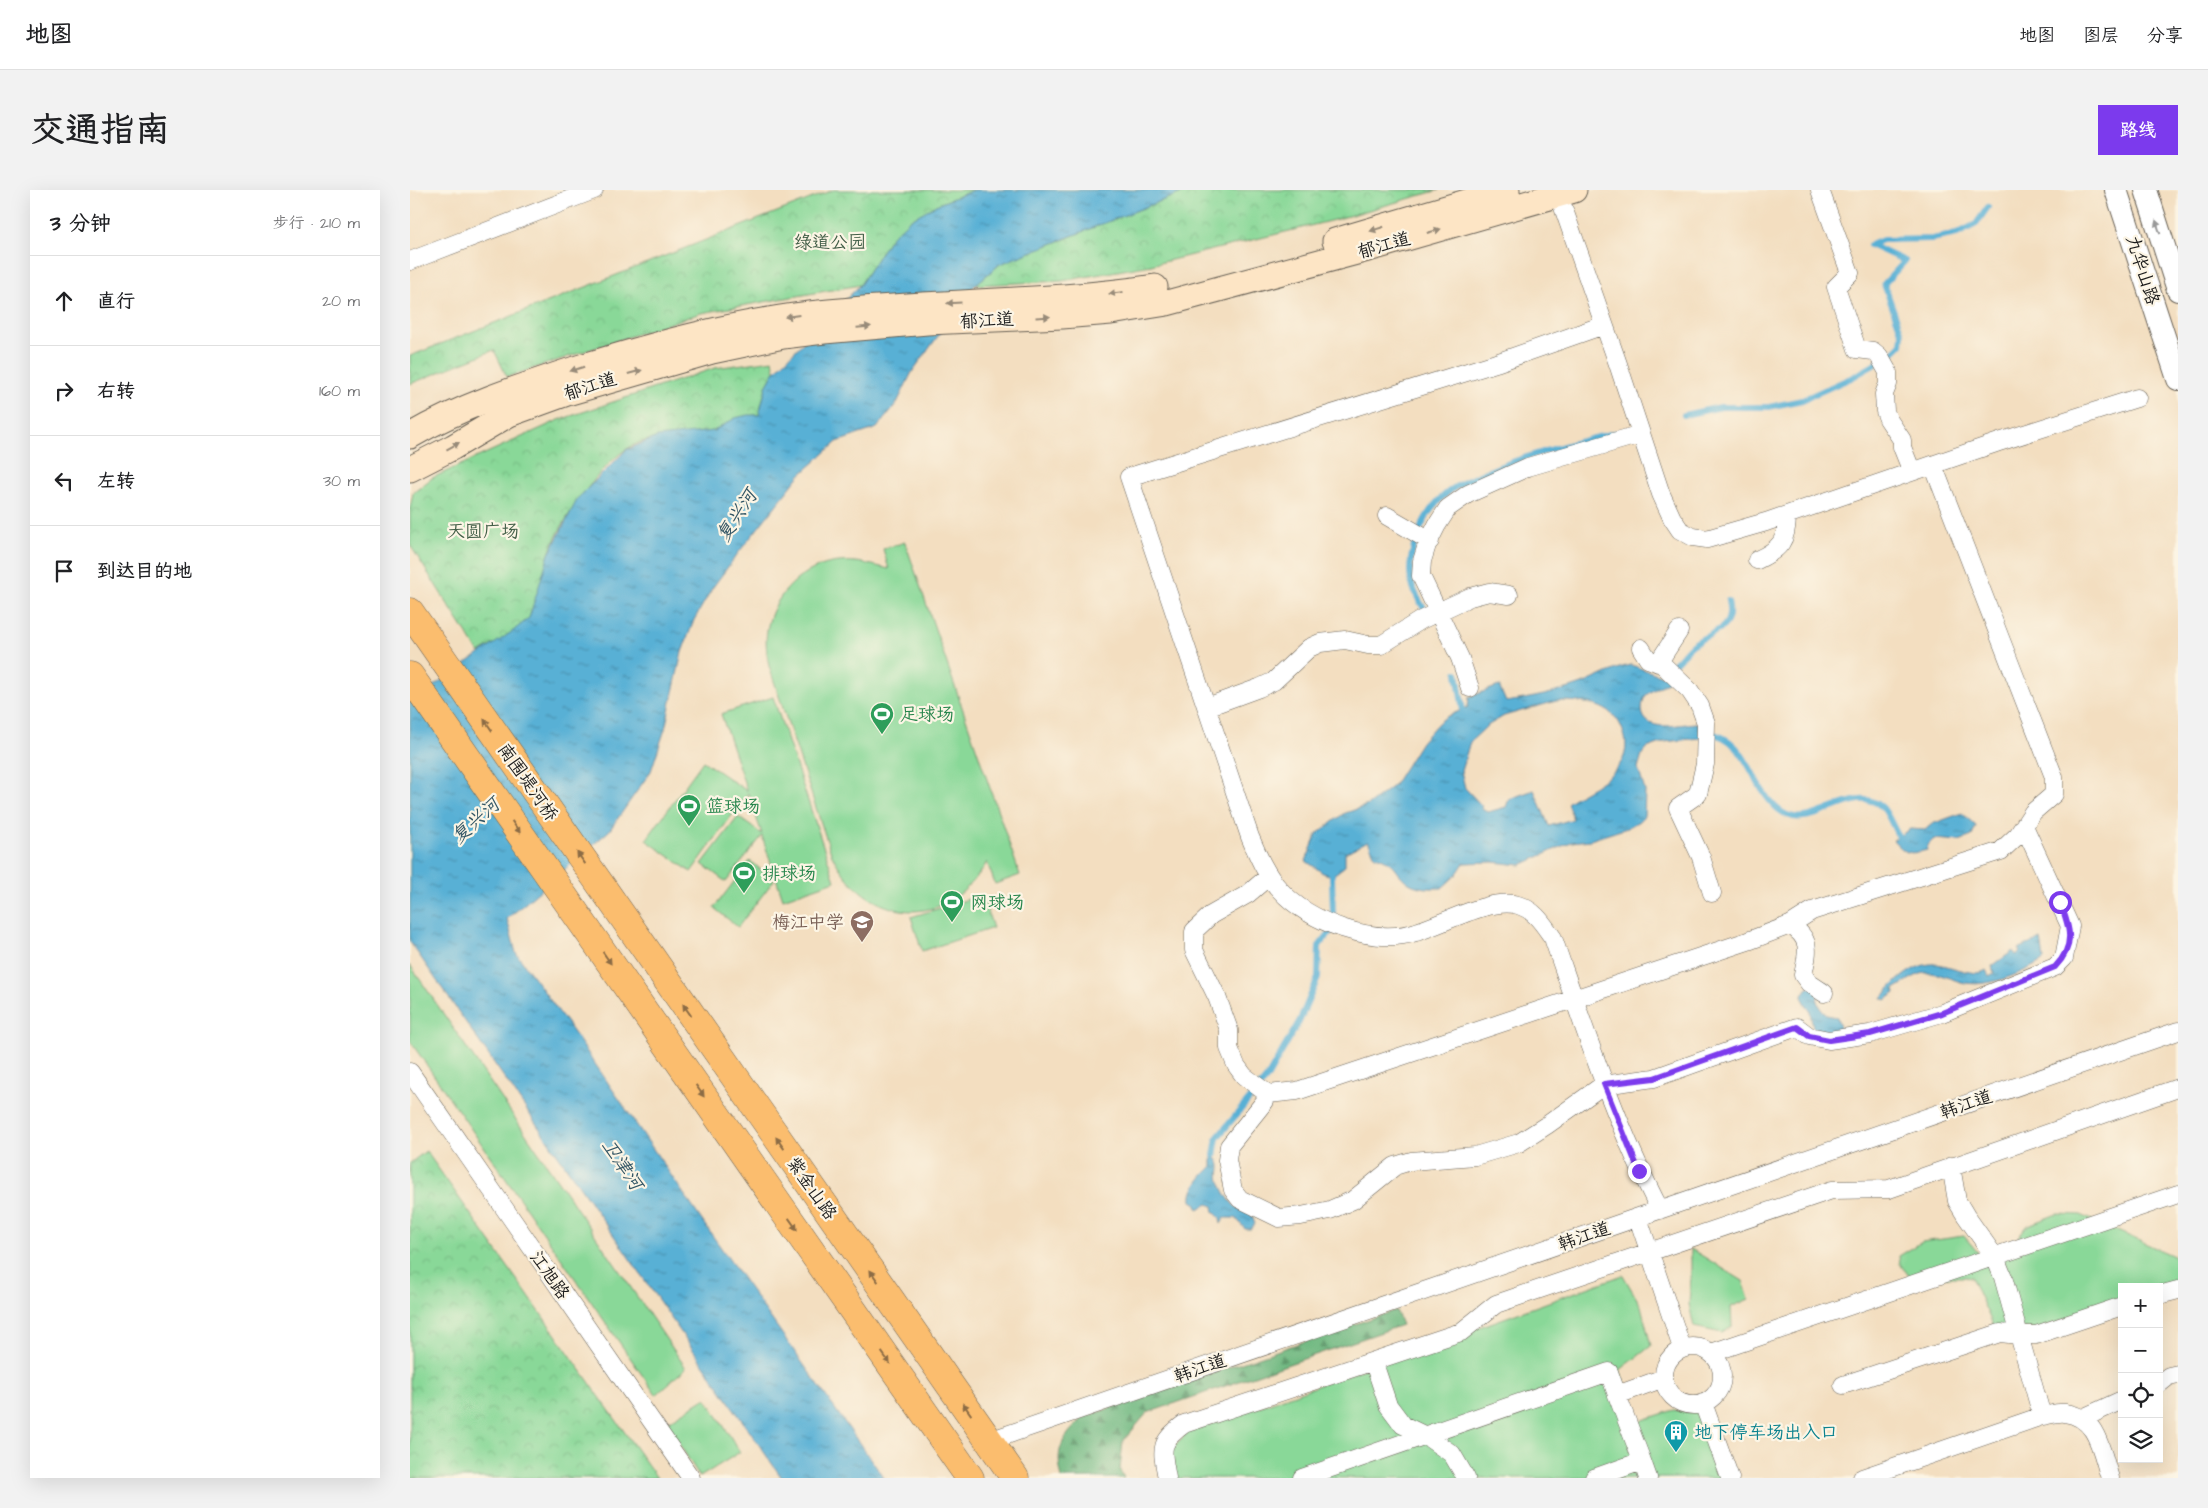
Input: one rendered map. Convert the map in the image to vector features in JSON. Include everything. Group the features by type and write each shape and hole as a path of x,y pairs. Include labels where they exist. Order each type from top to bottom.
{"main road":[{"name":"郁江道","path":"410,436 435,422 510,390 626,353 710,341 783,336 841,329 1111,312 1313,248 1507,190"},
{"name":"郁江道","path":"1166,294 1379,246 1563,192"},
{"name":"郁江道","path":"410,469 454,447 509,414 710,341"},
{"name":"南围堤河桥","path":"410,612 609,898"},
{"name":"南围堤河桥","path":"414,681 579,918"},
{"name":"紫金山路","path":"609,898 1014,1478"},
{"name":"紫金山路","path":"579,918 970,1478"}],"street":[{"path":"410,261 594,190"},
{"path":"1820,190 1850,273 1836,287 1857,349 1873,351 1879,356 1888,372 1888,384 1884,394 1885,411 1888,420 1902,440 1902,447 1912,472"},
{"name":"九华山路","path":"2116,190 2178,379"},
{"name":"九华山路","path":"2146,190 2178,290"},
{"path":"1563,192 1604,325 1660,494 1680,530 1693,537 1707,539 1787,515 2136,398"},
{"path":"1604,325 1496,363 1129,477 1250,837 1269,876 1280,890 1300,908 1332,924 1381,935 1414,933 1498,904 1516,904 1531,910 1540,919 1553,938 1604,1084 1639,1171 1660,1210"},
{"path":"1470,688 1460,658 1431,615 1421,576 1422,562 1430,541 1448,508 1468,494 1528,467 1641,434"},
{"path":"1269,876 1248,894 1211,915 1194,931 1194,950 1218,997 1229,1030 1229,1048 1236,1065 1244,1076 1268,1094 1297,1091 1748,941 1790,925 1812,911 2001,851 2018,835 2033,812 2054,794 2054,777 1933,465"},
{"path":"1757,560 1779,547 1787,532 1787,515"},
{"path":"1387,516 1430,541"},
{"path":"1207,707 1274,681 1309,648 1320,642 1346,640 1381,645 1431,615 1481,593 1489,592 1509,595"},
{"path":"1665,667 1679,631"},
{"path":"1641,648 1648,658 1665,667 1700,706 1706,723 1705,764 1698,794 1678,808 1701,857 1712,893"},
{"path":"1268,1094 1265,1101 1229,1146 1227,1160 1233,1190 1240,1199 1279,1218 1330,1210 1337,1207 1353,1200 1395,1166 1411,1161 1475,1156 1519,1143 1604,1084 1654,1078 1797,1027 1809,1036 1829,1040 1870,1034 1942,1013 2055,967 2064,958 2070,926 2024,826"},
{"path":"1790,925 1802,933 1808,951 1803,974 1817,988"},
{"name":"韩江道","path":"989,1441 2178,1031"},
{"name":"江旭路","path":"410,1072 691,1478"},
{"path":"1167,1478 1162,1450 1171,1434 1184,1424 1374,1363 1461,1332 1496,1304 1832,1190 1889,1189 2178,1088"},
{"path":"1951,1166 1957,1201 1995,1257 2006,1286 2042,1416"},
{"path":"1711,1353 2178,1194"},
{"path":"1638,1218 1682,1348"},
{"path":"2163,1293 2178,1290"},
{"path":"1844,1385 2000,1333 2036,1334 2118,1307"},
{"path":"1682,1348 1702,1348 1717,1359 1721,1369 1722,1379 1719,1388 1713,1396 1703,1403 1688,1404 1679,1401 1667,1388 1664,1378 1665,1369 1668,1361 1682,1348"},
{"path":"1374,1363 1388,1405 1403,1426 1426,1436 1452,1454 1466,1478"},
{"path":"1302,1478 1608,1372 1648,1478"},
{"path":"2163,1381 2169,1376 2178,1374"},
{"path":"1617,1395 1664,1378"},
{"path":"2084,1418 2118,1402"},
{"path":"1703,1403 1730,1478"},
{"path":"1862,1478 2042,1416 2064,1413 2084,1418 2094,1430 2110,1478"},
{"path":"1594,1478 1642,1461"}],"green space":[{"name":"绿道公园","path":"833,190 974,190 936,205 891,237 860,285 701,313 507,377 494,350 410,384 410,356"},
{"path":"1189,190 1439,190 1334,220 1151,265 1062,281 975,285 1000,264"},
{"name":"天圆广场","path":"773,360 775,371 766,387 759,415 739,418 713,431 657,438 635,444 614,459 591,484 560,529 548,557 529,618 513,633 479,653 410,545 410,509 413,493 432,478 559,420 715,368"},
{"path":"905,542 1020,875 995,884 987,862 970,885 950,901 929,909 907,911 885,906 864,894 846,877 831,853 769,666 766,640 770,618 775,606 791,584 802,576 826,564 839,562 858,562 889,569 883,549"},
{"path":"773,697 835,881 783,899 762,836 726,882 702,864 738,817 762,834 748,793 691,872 646,840 703,761 747,791 721,714"},
{"name":"排球场","path":"750,861 774,880 738,927 714,908"},
{"name":"网球场","path":"982,895 993,928 922,951 911,917"},
{"path":"410,965 686,1368 656,1395 410,1041"},
{"path":"426,1151 657,1478 410,1478 410,1163"},
{"path":"2057,1214 2081,1215 2176,1257 2178,1281 2163,1286 2163,1283 2118,1283 2118,1300 2039,1329 1994,1327 1971,1277 1910,1277 1900,1264 1899,1256 1922,1242 1964,1236 1980,1255 2006,1253 2028,1225"},
{"path":"1691,1249 1743,1281 1749,1299 1731,1307 1732,1327 1722,1333 1694,1327 1689,1304"},
{"path":"1623,1275 1641,1306 1651,1346 1620,1370 1637,1422 1674,1410 1699,1413 1720,1478 1178,1478 1170,1465 1172,1448 1187,1433"},
{"path":"1396,1310 1402,1325 1147,1413 1123,1441 1120,1470 1124,1478 1062,1478 1059,1459 1062,1444 1084,1417"},
{"path":"706,1398 740,1452 700,1477 666,1423"}],"water":[{"path":"974,190 1189,190 1000,264 975,285 912,372 897,403 877,428 837,442 800,475 713,587 694,620 682,652 665,729 651,771 609,831 507,919 516,953 572,1030 707,1228 884,1478 782,1478 410,942 410,702 529,618 549,554 578,498 626,450 657,437 714,431 735,418 759,415 766,387 775,371 860,285 891,237 911,219 936,205"},
{"path":"1632,665 1670,680 1645,697 1642,710 1644,717 1649,722 1663,726 1696,723 1700,725 1700,738 1664,742 1647,748 1642,754 1638,768 1645,791 1644,816 1639,821 1627,828 1590,840 1571,842 1521,865 1493,862 1464,863 1456,875 1442,888 1421,887 1409,883 1387,861 1375,856 1368,841 1345,853 1345,866 1332,876 1323,873 1306,861 1317,834 1343,814 1368,805 1394,785 1421,742 1446,717 1468,707 1469,697 1499,686 1506,702 1535,697 1588,682","holes":["1556,701 1586,703 1605,709 1612,714 1619,722 1626,742 1622,761 1605,780 1567,803 1573,819 1549,826 1534,790 1509,799 1506,807 1488,812 1483,810 1481,805 1465,788 1461,771 1470,742 1487,726 1504,716"]},
{"path":"1962,813 1976,826 1972,836 1959,841 1934,839 1928,845 1927,850 1915,853 1904,851 1893,840 1910,829 1925,830 1932,824"},
{"path":"2041,939 2044,960 2006,978 1976,984 1925,973 1894,989 1895,993 1886,1000 1882,998 1905,974 1920,966 1937,964 1975,973 1986,970 1989,976 1994,973 1992,966 2013,951 2016,955 2020,952 2018,949"},
{"path":"1819,981 1830,983 1818,995 1817,1002 1826,1015 1837,1017 1841,1032 1818,1033 1813,1028 1810,1011 1802,997 1807,989"},
{"path":"1214,1156 1220,1165 1220,1181 1231,1202 1240,1210 1251,1213 1255,1224 1251,1229 1245,1229 1236,1218 1224,1218 1221,1224 1220,1218 1214,1212 1213,1206 1208,1204 1198,1209 1197,1204 1192,1201 1193,1191 1212,1166 1212,1158"}],"waterway":[{"path":"1684,415 1721,407 1769,407 1802,400 1853,377 1891,355 1901,345 1902,334 1884,284 1905,261 1870,245 1883,240 1932,239 1957,234 1976,224 1988,207"},
{"path":"1428,615 1413,587 1410,571 1413,552 1421,527 1432,508 1441,498 1460,484 1516,461 1548,450 1615,433"},
{"path":"1669,668 1692,645 1725,625 1728,619 1728,601"},
{"path":"1457,673 1463,711"},
{"path":"1707,733 1722,737 1733,745 1743,756 1775,807 1787,815 1798,817 1810,816 1848,802 1871,801 1884,809 1899,837"},
{"path":"1214,1156 1217,1138 1267,1078 1300,1020 1318,978 1319,946 1331,931 1333,913 1332,876"}],"place":[{"name":"足球场","path":"882,735"},
{"name":"篮球场","path":"689,827"},
{"name":"排球场","path":"744,894"},
{"name":"网球场","path":"952,923"},
{"name":"梅江中学","path":"862,943"},
{"name":"地下停车场出入口","path":"1676,1453"}],"route":[{"path":"1639,1171 1604,1084 1654,1078 1797,1027 1809,1036 1829,1040 1870,1034 1942,1013 2055,967 2064,958 2068,945 2070,926 2060,902"}],"water label":[{"name":"复兴河","path":"736,515"},
{"name":"复兴河","path":"475,820"},
{"name":"卫津河","path":"623,1164"}]}
